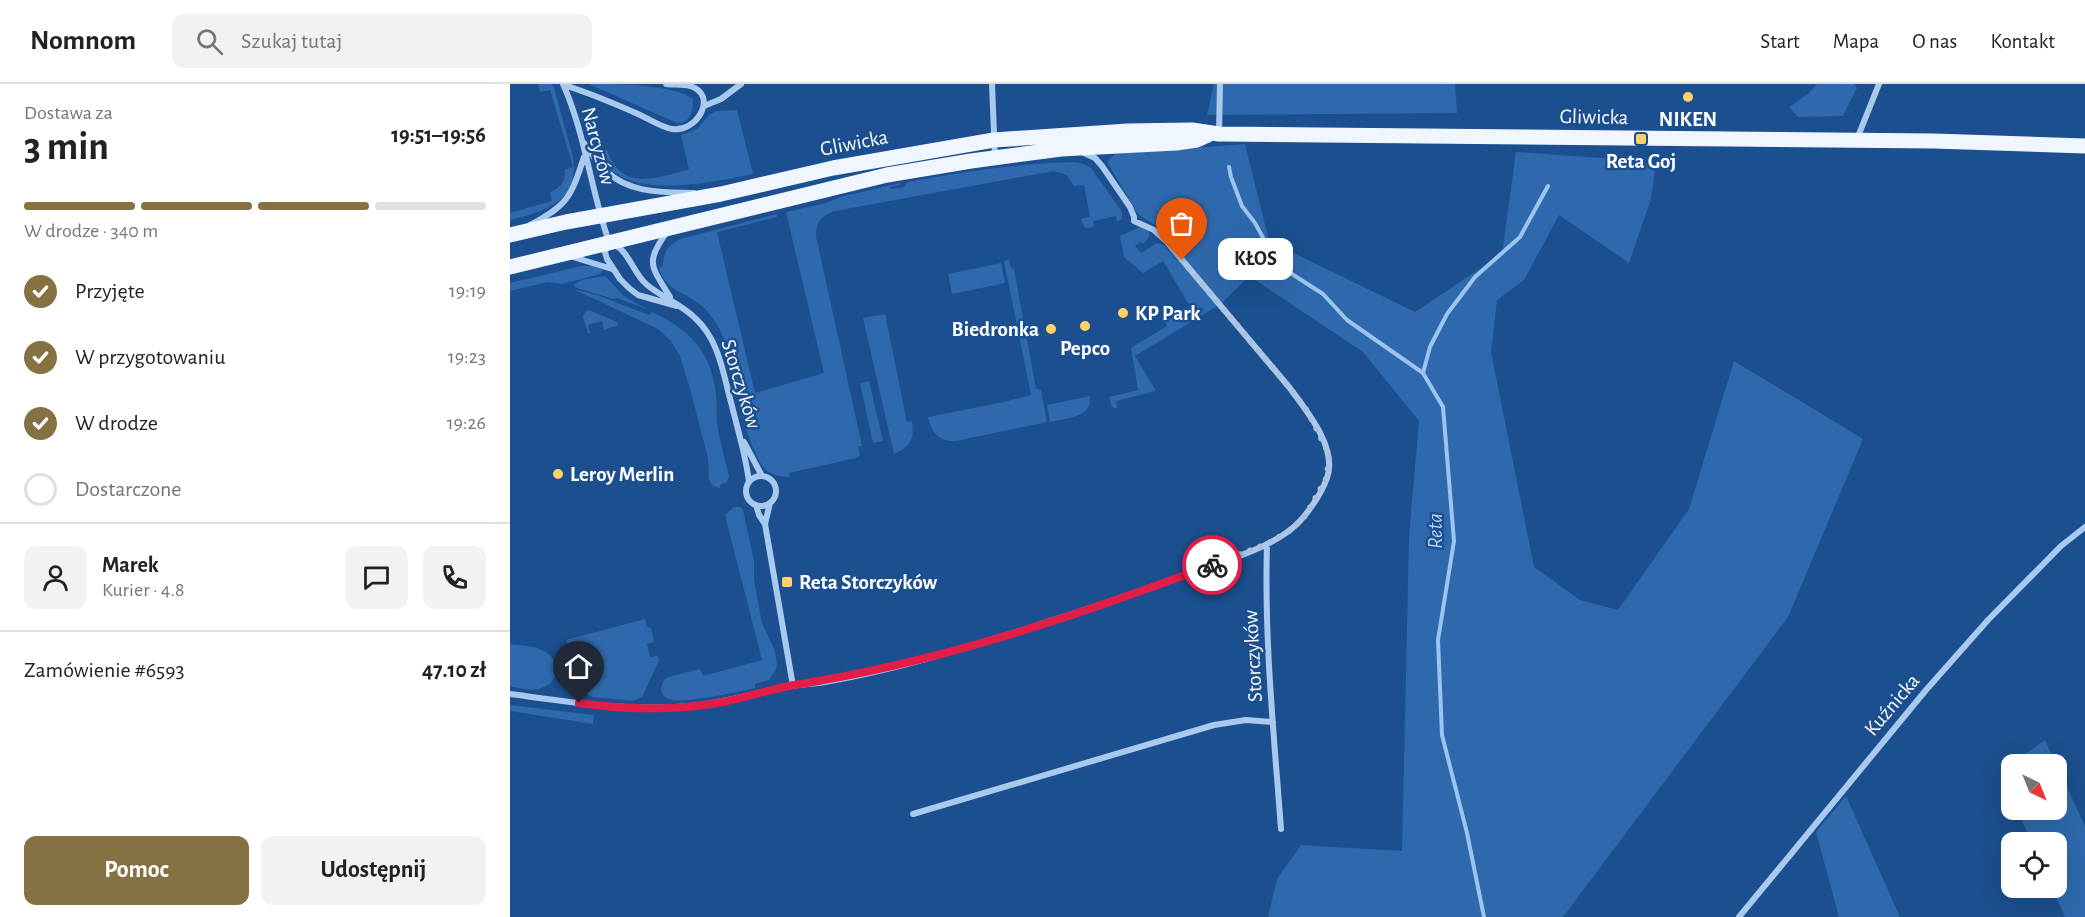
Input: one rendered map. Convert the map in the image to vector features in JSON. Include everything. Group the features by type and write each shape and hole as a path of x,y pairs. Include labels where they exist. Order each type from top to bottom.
{"main road":[{"name":"Gliwicka","path":"510,235 721,194 833,168 994,140 1149,131 1192,130 1215,134 1857,141 2085,146"},
{"name":"Gliwicka","path":"510,267 887,175 995,157 1061,149 1176,143 1215,134"}],"street":[{"path":"666,84 689,85 702,96 704,106"},
{"name":"Narcyzów","path":"563,85 603,98 672,129 688,127 694,123 704,106 721,99 741,84"},
{"path":"993,84 995,157"},
{"path":"1215,134 1220,84"},
{"path":"1857,141 1879,84"},
{"name":"Narcyzów","path":"563,85 585,156 600,216"},
{"path":"580,139 607,172 635,188 721,194"},
{"name":"Gliwicka","path":"1061,149 1085,153 1100,163 1130,207 1134,221 1154,230 1167,242 1289,387 1308,412 1324,441 1329,454 1327,477 1306,515 1291,530 1267,544"},
{"path":"510,235 554,212 565,202 573,191 585,156"},
{"name":"Storczyków","path":"600,216 609,242 621,249 633,269 647,285 696,318 716,347 741,436 749,482"},
{"name":"Storczyków","path":"669,229 658,245 652,264 672,300"},
{"name":"Storczyków","path":"609,242 605,252 620,279 638,295 681,307"},
{"path":"560,255 576,257 613,269"},
{"path":"741,436 762,476"},
{"path":"770,503 763,506 750,502 746,493 749,482 762,476 771,480 776,489 765,524 793,686"},
{"path":"756,505 765,524"},
{"name":"Kuźnicka","path":"1739,917 1934,681 1988,620 2061,546 2085,527"},
{"path":"510,694 604,706 647,708 690,706 726,701 793,686 826,682 911,663 989,640 1139,592 1267,544"},
{"name":"Storczyków","path":"1267,544 1266,574 1273,722 1281,829"},
{"name":"Storczyków","path":"914,814 1214,725 1246,720 1273,722"}],"shaded area":[{"path":"538,84 552,84 554,88 573,157 574,172 571,185 557,202 536,213 510,220 510,213 552,201 550,192 562,184 564,170 573,167 550,90 540,92"},
{"path":"589,84 644,86 672,90 693,99 692,112 688,119 677,123"},
{"path":"1214,84 1455,84 1457,113 1207,115"},
{"path":"1817,84 1854,84 1857,88 1843,116 1798,117 1789,107 1808,94"},
{"path":"737,110 753,174 692,184 668,186 646,184 625,178 609,168 599,152 607,150 613,163 621,172 630,177 652,178 687,170 689,169 681,135 697,129 709,115 716,111"},
{"path":"1245,144 1269,241 1415,312 1502,254 1516,152 1656,162 1651,199 1629,263 1559,215 1524,280 1497,300 1491,352 1534,567 1580,600 1618,610 1689,509 1734,361 1863,439 1788,617 1563,917 1268,917 1277,879 1301,845 1402,851 1409,537 1419,421 1363,352 1249,276 1222,303 1156,226 1138,214 1107,162 1115,154"},
{"path":"1075,162 1091,168 1122,212 1122,219 1117,222 1116,216 1093,221 1094,227 1085,228 1081,219 1090,217 1084,185 1074,186 1067,175 1054,171 835,211 823,217 817,227 816,236 862,446 858,446 860,455 856,458 789,473 790,477 776,475 764,468 745,426 726,345 719,329 702,306 671,286 662,276 659,268 663,266 665,253 672,244 680,239 777,214 777,217 717,232 755,393 824,373 786,212 900,183 900,185 890,187 891,189 904,187 907,182 970,172 1033,164"},
{"path":"1140,227 1148,229 1150,234 1143,244 1140,242 1135,246 1141,253 1157,243 1164,245 1219,305 1135,356 1156,391 1116,401 1117,408 1114,408 1109,397 1138,390 1131,348 1167,326 1165,322 1190,306 1163,261 1143,273 1124,257 1120,236"},
{"path":"1009,259 1011,269 1014,269 1036,389 1041,390 1047,422 956,441 945,440 940,438 931,427 928,417 1031,395 1004,261"},
{"path":"1001,263 1005,283 952,294 948,274"},
{"path":"581,266 594,266 603,270 600,274 562,284 548,282 510,291 510,283"},
{"path":"605,276 625,297 649,310 573,285 582,280"},
{"path":"573,289 597,295 649,315 652,312 677,326 696,343 709,365 716,394 718,429 729,476 727,482 720,485 720,488 713,486 709,480 708,458 689,385 680,356 671,341 658,329"},
{"path":"589,310 617,322 618,325 604,330 602,321 588,325 590,333 588,333 583,317"},
{"path":"885,314 907,422 912,421 913,427 912,438 908,445 894,454 863,318"},
{"path":"869,381 883,441 873,443 860,383"},
{"path":"1090,396 1090,403 1083,413 1050,422 1047,405"},
{"path":"734,507 740,507 743,510 754,561 754,580 762,623 775,651 777,665 775,671 769,680 755,684 755,688 698,699 669,699 663,695 661,688 668,677 700,669 703,676 762,660 725,515"},
{"path":"645,619 647,627 651,628 654,642 647,644 650,657 658,656 659,660 642,697 633,701 593,697 586,694 577,682 566,640"},
{"path":"510,644 535,647 549,654 556,665 551,682 535,690 510,686"},
{"path":"510,705 594,715 593,724 510,711"},
{"path":"2045,740 2052,754 2025,754"},
{"path":"2067,787 2085,826 2085,917 2065,917 2056,898 2067,898 2067,832 2027,832 2022,820 2067,820"},
{"path":"1846,796 1900,917 1839,917 1816,832"}],"waterway":[{"path":"1229,167 1242,206 1255,223 1278,265 1323,294 1347,320 1423,373"},
{"name":"Reta","path":"1484,917 1467,833 1442,735 1438,640 1454,541 1443,407 1423,373 1430,347 1447,314 1475,277 1520,237 1548,186"}],"way so far":[{"path":"1182,260 1308,412 1329,454 1327,477 1306,515 1291,530 1267,544 1212,565"}],"place":[{"name":"NIKEN","path":"1688,97"},
{"name":"Reta Goj","path":"1641,139"},
{"name":"KŁOS","path":"1182,260"},
{"name":"KP Park","path":"1123,313"},
{"name":"Pepco","path":"1085,326"},
{"name":"Biedronka","path":"1051,329"},
{"name":"Leroy Merlin","path":"558,474"},
{"name":"Reta Storczyków","path":"787,582"}],"route":[{"path":"579,703 647,708 690,706 826,682 911,663 989,640 1139,592 1212,565"}]}
